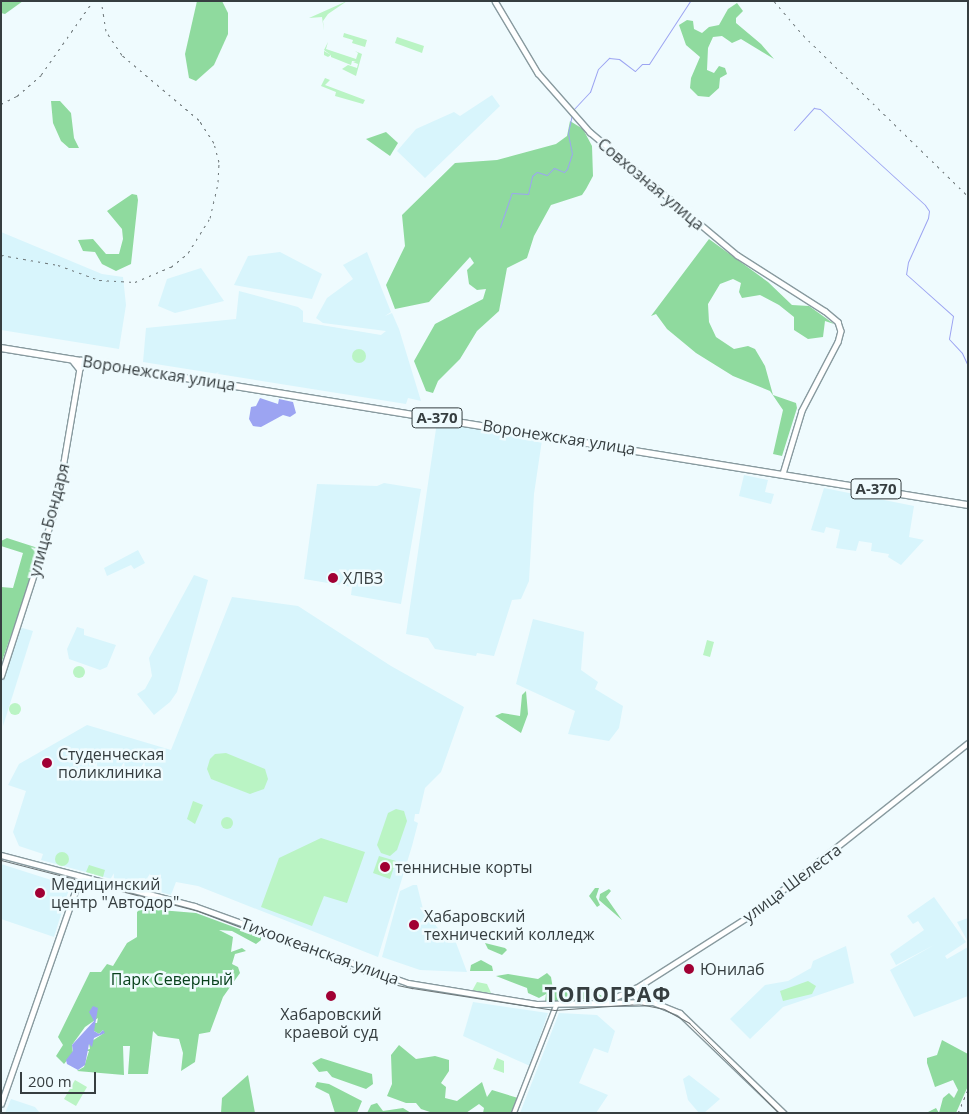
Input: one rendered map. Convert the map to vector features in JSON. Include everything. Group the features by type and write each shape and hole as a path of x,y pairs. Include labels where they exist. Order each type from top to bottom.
{"highway":[{"name":"Воронежская улица","path":"1,348 968,505"},
{"path":"71,359 80,369"}],"main road":[{"name":"Совхозная улица","path":"496,1 527,57 576,117 724,245 825,311 838,322 841,331 802,410 783,474"},
{"name":"улица Бондаря","path":"1,676 56,506 81,360"},
{"path":"80,369 91,362"},
{"name":"улица Шелеста","path":"602,1003 636,988 752,914 968,743"},
{"name":"Тихоокеанская улица","path":"1,855 194,906 395,980 556,1006 641,1001 669,1007 691,1020 784,1113"},
{"path":"1,1104 80,877"},
{"path":"636,988 634,997 641,1001"}],"street":[{"path":"514,1113 556,1006"}],"shaded area":[{"path":"492,95 500,106 425,178 397,151 416,129 454,112 460,116"},
{"path":"1,232 102,274 123,277 126,305 119,349 1,330"},
{"path":"280,252 322,274 312,299 234,285 248,256"},
{"path":"367,252 391,312 385,316 392,313 399,329 421,401 408,398 406,404 143,362 146,328 236,319 239,291 298,307 303,311 303,322 381,335 386,331 323,323 316,318 327,298 353,279 343,265"},
{"path":"201,268 224,301 175,313 158,306 167,279"},
{"path":"437,422 542,440 534,494 529,581 521,599 512,600 494,656 477,653 476,656 435,649 428,638 406,634"},
{"path":"744,475 768,480 765,492 774,494 771,504 739,496"},
{"path":"384,483 421,489 401,604 351,595 352,587 304,579 317,484 377,486"},
{"path":"824,488 914,506 909,537 924,540 901,565 888,557 889,554 871,551 872,543 859,541 856,551 836,548 840,530 826,527 824,533 811,530"},
{"path":"138,550 145,563 134,569 131,565 107,576 104,568"},
{"path":"194,575 208,580 177,692 170,702 154,715 137,694 145,689 152,676 149,658"},
{"path":"232,597 298,606 391,666 464,707 441,772 425,788 419,814 415,814 414,821 418,823 378,957 198,886 176,882 171,895 41,860 43,854 19,846 13,832 26,791 8,785 19,764 87,725 171,750"},
{"path":"533,619 584,632 581,670 598,682 595,689 623,706 619,728 609,741 568,734 575,711 516,684"},
{"path":"19,627 33,631 3,726 1,681"},
{"path":"77,627 84,629 84,635 116,645 107,667 100,670 69,659 67,649"},
{"path":"1,864 70,886 54,937 1,919"},
{"name":"Хабаровский технический колледж","path":"417,885 423,909 444,936 455,940 467,972 420,970 382,957 400,891"},
{"path":"934,897 966,942 945,956 947,959 968,947 968,996 914,1017 890,970 934,945 896,965 890,954 924,930 918,921 913,924 907,916"},
{"path":"968,918 968,942 957,922"},
{"path":"846,946 854,983 783,1007 750,1039 730,1019 765,985 788,981 811,968 813,961"},
{"path":"473,1002 548,1013 530,1066 463,1036"},
{"path":"559,1013 597,1015 615,1031 608,1053 594,1048 579,1083 608,1095 596,1113 520,1113"},
{"path":"689,1075 720,1099 704,1113 699,1113 688,1100 683,1079"},
{"path":"11,1099 35,1107 40,1113 5,1113"}],"green space":[{"path":"1,1 23,1 5,14 1,13"},
{"path":"197,1 222,1 228,13 228,34 214,65 196,81 189,78 185,54"},
{"path":"347,1 328,14 323,21 324,31 322,17 309,18"},
{"path":"737,3 743,11 736,18 736,23 761,44 774,59 741,39 732,43 722,36 713,37 708,48 707,70 714,73 719,66 725,68 727,74 720,78 719,88 709,97 698,96 690,88 691,78 700,57 686,45 679,25 687,20 693,21 694,29 702,33 709,27 719,25 728,9"},
{"path":"344,33 367,40 365,47 352,43 353,40 343,37"},
{"path":"397,37 424,46 422,53 395,43"},
{"path":"328,42 326,49 356,59 358,53 355,51 362,54 356,76 342,69 348,65 357,68 358,64 353,62 356,61 352,61 351,65 331,57 324,50"},
{"path":"324,51 331,55 328,57 324,55"},
{"path":"325,78 330,80 325,85 365,100 363,104 335,96 336,92 321,86"},
{"path":"51,101 60,101 71,113 74,138 79,148 69,148 61,141 53,123"},
{"path":"570,121 583,129 592,146 593,176 582,195 551,205 534,236 527,258 507,268 499,311 477,331 460,359 438,381 433,393 426,391 414,361 435,324 483,299 486,289 477,290 469,284 467,270 474,263 470,257 429,302 395,309 386,285 405,246 402,215 455,163 497,160 556,144 567,136"},
{"path":"386,132 398,143 390,156 366,139"},
{"path":"132,194 137,195 138,200 131,264 116,271 102,264 95,252 83,251 78,240 93,239 106,254 119,254 123,239 122,229 107,211"},
{"path":"709,239 768,282 792,305 809,306 834,324 825,321 823,337 808,339 794,330 794,317 779,305 760,295 742,298 739,292 741,283 733,279 720,284 708,304 709,322 716,337 734,349 748,346 755,349 765,366 773,395 796,403 797,408 782,456 773,454 783,410 770,391 733,376 696,353 667,329 656,314 651,316"},
{"path":"359,349 364,351 366,356 364,361 359,363 354,361 352,356 354,351"},
{"path":"7,538 41,549 1,664 1,587 13,588 23,553 1,546 1,541"},
{"path":"707,640 714,642 710,657 703,655"},
{"path":"77,666 81,666 85,672 81,678 77,678 73,674 73,670"},
{"path":"526,691 528,714 521,733 495,716 502,713 520,716 522,695"},
{"path":"13,703 17,703 21,709 17,715 13,715 9,711 9,707"},
{"path":"226,753 265,769 268,779 264,789 250,794 211,779 207,769 210,759 215,754"},
{"path":"193,801 203,805 195,824 187,819"},
{"path":"396,809 404,811 407,821 397,850 390,856 381,853 377,845 388,813"},
{"path":"225,817 229,817 233,823 229,829 225,829 221,825 221,821"},
{"path":"321,838 365,852 347,903 324,896 312,926 261,907 279,858"},
{"path":"62,852 67,854 69,859 67,864 62,866 57,864 55,859 57,854"},
{"name":"теннисные корты","path":"379,856 396,861 390,879 373,873"},
{"path":"89,865 105,870 103,877 86,872"},
{"path":"595,888 599,888 596,897 600,905 597,907 589,896"},
{"path":"609,889 611,891 606,897 622,920 599,900 600,894"},
{"name":"Парк Северный","path":"147,903 160,910 196,913 261,937 261,940 256,944 232,931 219,930 233,937 231,952 242,948 246,951 235,954 232,964 238,967 240,973 223,997 210,1032 199,1034 195,1062 181,1071 183,1053 179,1039 158,1036 153,1031 148,1074 128,1074 130,1046 123,1046 124,1075 77,1071 84,1067 89,1051 85,1050 90,1049 89,1043 104,1033 103,1030 99,1034 94,1031 93,1023 97,1023 98,1018 85,1027 72,1045 73,1053 64,1064 56,1056 63,1045 58,1037 90,972 101,972 107,964 113,966 127,943 137,937 137,912"},
{"path":"485,943 507,950 502,955 488,949"},
{"path":"481,960 492,966 493,971 470,971 471,965"},
{"path":"547,973 551,977 553,989 591,989 605,998 545,1002 546,994 539,998 528,993 527,988 496,976 508,974 538,979"},
{"path":"808,981 816,986 812,994 783,1001 780,991"},
{"path":"477,982 487,984 491,993 472,991"},
{"path":"942,1040 968,1054 968,1086 956,1113 939,1113 943,1098 949,1093 954,1098 958,1090 953,1080 935,1087 927,1063 927,1058 937,1055"},
{"path":"399,1045 416,1059 435,1056 449,1060 449,1071 441,1083 446,1087 445,1098 457,1101 482,1082 487,1097 492,1090 518,1098 512,1113 483,1113 484,1108 479,1104 466,1113 433,1113 421,1109 416,1103 406,1103 387,1096 392,1084 391,1055"},
{"path":"321,1058 372,1074 373,1084 366,1089 332,1077 327,1071 319,1072 312,1063"},
{"path":"497,1058 504,1061 504,1073 493,1069"},
{"path":"248,1075 255,1113 221,1113 222,1098"},
{"path":"75,1080 87,1087 76,1106 64,1099"},
{"path":"317,1082 329,1084 362,1101 357,1113 335,1113 329,1094 315,1087"},
{"path":"377,1103 383,1111 403,1108 411,1113 367,1113 371,1105"},
{"path":"936,1108 939,1113 926,1113"}],"water":[{"path":"260,398 278,404 279,399 293,402 296,413 290,417 283,415 261,427 253,426 249,419 251,407 256,406"},
{"path":"93,1006 98,1008 94,1031 99,1034 103,1030 105,1033 94,1038 92,1047 89,1044 85,1065 78,1070 67,1064 66,1060 73,1051 72,1045 94,1021 89,1012"}],"waterway":[{"path":"573,110 590,92 598,69 609,58 619,59 635,71 642,64 649,64 690,1"},
{"path":"794,130 814,108 820,109 925,205 929,211 928,218 908,262 906,274 953,316 949,339 962,353 968,366"},
{"path":"500,227 512,193 528,194 532,176 537,172 547,175 554,168 564,172 567,169 572,154 568,133 572,114"}],"tram line":[{"path":"1,860 198,911 388,983 554,1010 639,1004 664,1009 689,1023 779,1113"}],"railway":[{"path":"1,104 17,96 41,75 93,1"},
{"path":"1,255 58,265 99,280 135,282 171,267 188,253 210,218 218,182 219,162 214,143 199,120 122,55 106,31 101,1"},
{"path":"774,1 803,35 968,196"},
{"path":"958,1113 968,1090"}],"place":[{"name":"ХЛВЗ","path":"333,578"},
{"name":"Студенческая поликлиника","path":"47,763"},
{"name":"теннисные корты","path":"385,867"},
{"name":"Медицинский центр \"Автодор\"","path":"40,893"},
{"name":"Хабаровский технический колледж","path":"414,925"},
{"name":"Юнилаб","path":"689,969"},
{"name":"Хабаровский краевой суд","path":"331,996"}],"district":[{"name":"ТОПОГРАФ","path":"608,994"}]}
